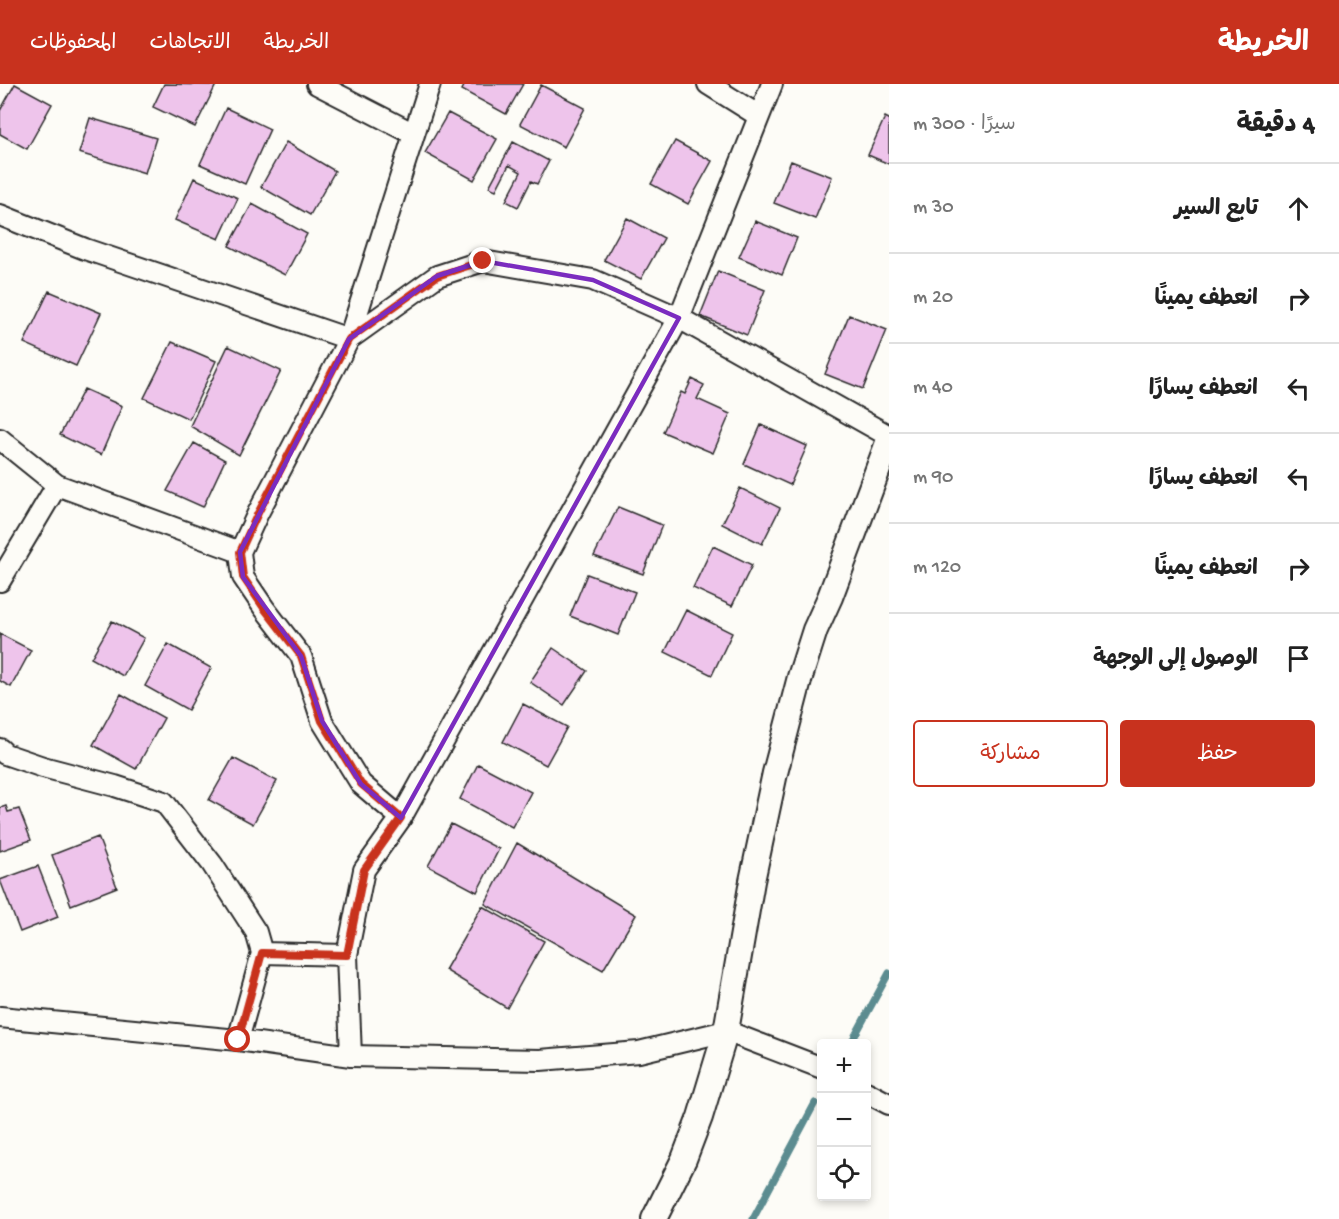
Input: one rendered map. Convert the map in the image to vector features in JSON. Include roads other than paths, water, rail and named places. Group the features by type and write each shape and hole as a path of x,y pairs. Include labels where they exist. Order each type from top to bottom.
{"street":[{"path":"317,84 414,134"},
{"path":"401,818 361,784 322,721 301,656 243,577 240,552 349,339 430,84"},
{"path":"708,84 759,116"},
{"path":"351,1056 347,955 364,870 401,818 679,318 772,84"},
{"path":"0,215 85,249 349,339"},
{"path":"349,339 437,276 483,261 593,280 679,318 889,438 830,597 815,630 789,715 752,881 726,1031 700,1117 684,1159 654,1219"},
{"path":"0,440 57,485 240,552"},
{"path":"0,581 57,485"},
{"path":"0,749 5,754 43,767 164,802 212,864 256,932 262,953 238,1040"},
{"path":"262,953 347,955"},
{"path":"0,1017 238,1040 351,1056 540,1060 639,1052 726,1031 817,1066"},
{"path":"869,1093 889,1104"}],"waterway":[{"path":"853,1039 889,973"},
{"path":"753,1219 815,1103"}]}
